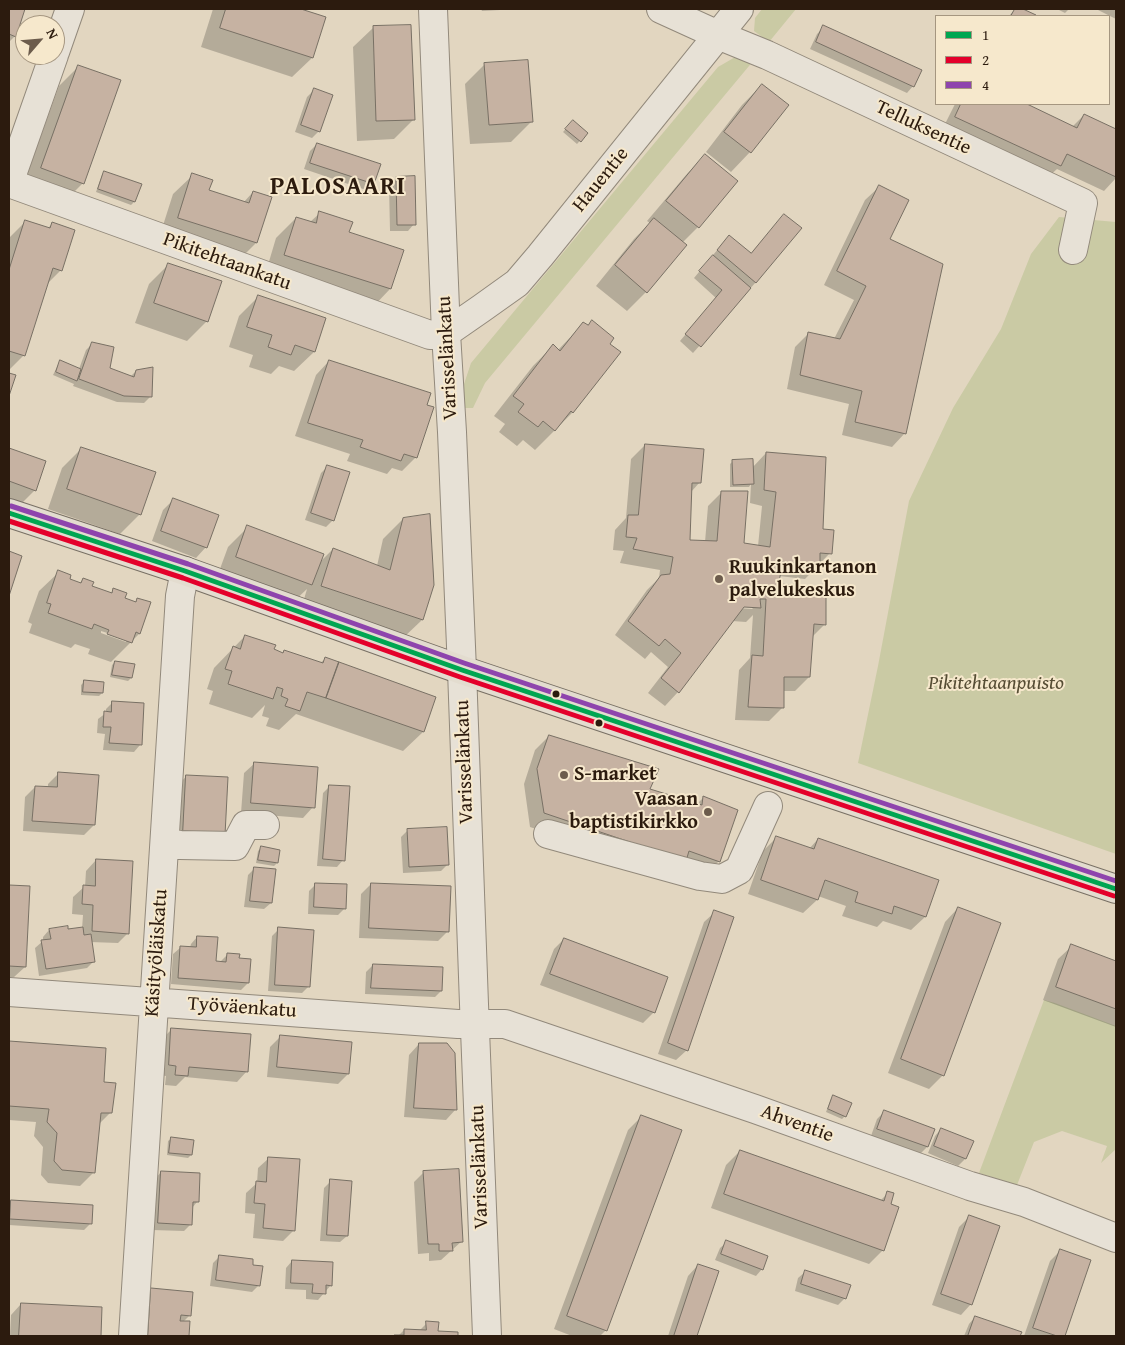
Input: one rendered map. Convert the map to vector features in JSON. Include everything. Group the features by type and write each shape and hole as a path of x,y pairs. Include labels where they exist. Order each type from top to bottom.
{"main road":[{"path":"9,514 185,571 462,670 1116,889"}],"street":[{"path":"65,23 70,9"},
{"name":"Varisselänkatu","path":"433,9 462,670 487,1336"},
{"path":"661,9 718,35"},
{"name":"Hauentie","path":"446,333 517,283 740,9"},
{"name":"Telluksentie","path":"718,35 767,54 1083,202 1073,250"},
{"path":"9,183 50,65"},
{"name":"Pikitehtaankatu","path":"9,183 430,335 446,333"},
{"name":"Käsityöläiskatu","path":"133,1336 180,596 185,571"},
{"path":"548,834 700,876 722,879 739,870 768,806"},
{"path":"165,842 180,845 235,846 246,825 265,825"},
{"name":"Työväenkatu","path":"9,992 474,1024"},
{"name":"Ahventie","path":"474,1024 505,1024 755,1109 970,1186 1024,1202 1116,1238"}],"green space":[{"path":"762,9 796,9 769,42 754,31 755,18"},
{"path":"737,56 754,60 485,383 473,408 464,408 463,387 471,363 718,67"},
{"name":"Pikitehtaanpuisto","path":"1059,217 1116,222 1116,854 858,763 909,501 953,408 1001,329 1031,254"},
{"path":"1044,1000 1116,1026 1116,1149 1101,1163 1107,1146 1062,1131 1034,1142 1017,1185 979,1173"}],"building":[{"path":"9,9 25,9 23,15 15,15 15,37 9,34"},
{"path":"226,9 301,9 326,17 313,58 220,28"},
{"path":"1015,9 1023,9 1036,15 1012,15"},
{"path":"411,25 415,120 376,121 373,26"},
{"path":"823,25 922,70 914,87 816,42"},
{"path":"528,60 533,122 489,125 484,63"},
{"path":"78,65 121,80 84,184 41,168"},
{"path":"762,84 789,105 751,153 724,132"},
{"path":"314,88 333,95 320,132 301,125"},
{"path":"961,105 1029,105 1077,128 1084,114 1116,129 1116,177 1067,154 1061,166 955,117"},
{"path":"573,120 588,133 581,142 565,129"},
{"path":"317,143 381,164 374,184 310,163"},
{"path":"705,154 738,181 699,228 666,201"},
{"path":"104,171 142,184 135,202 98,189"},
{"path":"192,173 213,180 209,190 249,203 253,191 272,197 257,243 178,218"},
{"path":"415,176 416,225 397,225 396,177"},
{"path":"879,185 909,200 890,239 943,264 906,434 855,422 862,391 800,375 808,332 840,339 866,286 837,271"},
{"path":"319,211 353,222 349,232 404,250 391,289 284,255 296,217 316,223"},
{"path":"784,214 802,228 756,283 717,250 729,235 751,253"},
{"path":"654,218 687,245 647,293 615,265"},
{"path":"25,220 50,228 52,222 75,230 62,271 53,268 25,356 9,351 9,270"},
{"path":"713,255 751,288 701,347 685,334 722,290 699,271"},
{"path":"168,263 222,281 208,322 154,303"},
{"path":"258,295 326,318 315,352 295,345 291,355 268,347 272,335 247,327"},
{"path":"592,320 614,338 610,344 621,352 573,413 571,411 555,431 543,421 538,427 518,412 524,404 513,396 553,344 560,351 583,322 588,325"},
{"path":"92,342 114,347 110,368 134,377 136,370 153,367 152,397 124,396 79,379"},
{"path":"60,360 81,369 77,381 56,372"},
{"path":"329,360 431,393 427,405 434,407 417,458 404,454 401,461 360,447 363,440 308,423"},
{"path":"9,373 16,375 9,396"},
{"name":"Ruukinkartanon palvelukeskus","path":"645,444 704,449 701,483 692,483 690,540 717,541 721,491 748,491 744,543 770,547 776,492 764,490 766,452 826,457 823,529 834,530 832,554 820,553 820,565 782,562 779,584 818,587 817,596 826,597 826,625 814,624 810,677 784,677 784,708 748,707 752,655 763,656 766,599 760,599 761,608 744,607 679,693 661,678 681,653 665,639 659,646 628,621 661,575 670,574 673,557 633,549 637,538 626,537 628,515 638,515"},
{"path":"81,447 156,472 141,515 67,489"},
{"path":"9,448 46,461 36,491 9,481"},
{"path":"753,459 754,484 733,485 732,460"},
{"path":"327,465 350,472 334,521 311,513"},
{"path":"173,498 219,515 207,548 161,531"},
{"path":"430,514 434,585 423,620 321,586 333,548 390,570 403,518"},
{"path":"247,525 324,554 312,585 236,557"},
{"path":"9,551 22,556 9,596"},
{"path":"58,570 71,575 70,579 81,583 83,578 94,582 92,586 112,593 113,588 127,593 125,598 136,602 137,598 151,602 140,634 136,632 132,643 107,634 109,630 94,624 92,629 48,613 51,604 47,603"},
{"path":"245,635 276,645 274,649 283,653 284,650 323,663 325,657 339,662 326,698 307,692 300,711 285,706 288,699 281,696 283,689 277,687 273,699 228,684 232,671 225,669 233,646 240,649"},
{"path":"115,661 135,664 132,678 112,675"},
{"path":"339,662 436,697 424,732 326,698"},
{"path":"84,680 104,682 103,693 83,692"},
{"path":"112,701 144,703 142,745 109,743 111,727 103,727 104,711 111,712"},
{"path":"549,735 659,769 650,789 702,805 703,796 738,810 720,862 689,851 686,861 544,813 537,769"},
{"path":"254,762 318,767 315,808 251,803"},
{"path":"58,772 99,775 95,825 32,821 35,786 57,787"},
{"path":"186,775 228,777 225,835 183,833"},
{"path":"329,785 350,786 345,861 323,859"},
{"path":"447,827 449,865 409,867 407,829"},
{"path":"776,836 814,849 818,838 939,880 926,917 894,906 892,914 855,902 858,892 825,880 818,900 761,880"},
{"path":"261,846 280,850 278,863 258,860"},
{"path":"96,859 133,861 129,934 92,931 93,905 82,904 83,885 95,886"},
{"path":"254,867 276,869 272,903 250,901"},
{"path":"315,883 347,884 346,909 314,907"},
{"path":"371,883 451,886 449,932 369,928"},
{"path":"9,885 30,886 26,967 9,966"},
{"path":"958,907 1001,923 944,1076 901,1059"},
{"path":"714,910 734,917 688,1051 668,1043"},
{"path":"68,926 68,929 83,927 84,935 91,934 95,962 46,969 41,940 51,939 49,929"},
{"path":"278,927 314,930 310,987 275,985"},
{"path":"197,936 218,937 216,961 226,962 227,953 240,954 239,958 251,959 249,983 178,978 180,946 196,947"},
{"path":"564,938 668,977 655,1013 550,974"},
{"path":"1071,944 1116,961 1116,1009 1056,987"},
{"path":"373,964 443,967 442,991 371,988"},
{"path":"171,1028 251,1034 248,1072 189,1067 188,1076 175,1075 176,1066 169,1065"},
{"path":"280,1035 352,1042 349,1074 277,1067"},
{"path":"9,1041 106,1048 104,1082 116,1083 112,1113 101,1113 95,1173 62,1170 54,1161 57,1133 47,1122 49,1109 9,1106"},
{"path":"419,1043 447,1043 455,1053 457,1110 414,1108"},
{"path":"833,1095 852,1103 846,1117 828,1109"},
{"path":"884,1110 935,1129 928,1147 877,1129"},
{"path":"641,1115 682,1130 607,1331 567,1316"},
{"path":"941,1128 974,1141 966,1159 934,1146"},
{"path":"171,1137 194,1140 192,1155 169,1153"},
{"path":"740,1150 884,1201 887,1191 894,1193 891,1204 899,1207 884,1251 724,1194"},
{"path":"268,1157 300,1159 295,1231 263,1228 265,1204 254,1203 256,1181 266,1182"},
{"path":"459,1169 463,1242 452,1243 453,1251 439,1251 439,1244 428,1244 423,1171"},
{"path":"161,1171 200,1173 199,1202 193,1202 192,1225 158,1223"},
{"path":"330,1179 352,1181 348,1236 327,1235"},
{"path":"11,1200 93,1205 92,1224 10,1219"},
{"path":"969,1215 1000,1226 972,1305 941,1294"},
{"path":"726,1240 768,1256 763,1270 721,1254"},
{"path":"1060,1249 1091,1260 1065,1336 1057,1336 1033,1328"},
{"path":"219,1255 253,1259 253,1265 263,1266 260,1286 216,1280"},
{"path":"292,1260 333,1262 332,1286 326,1285 326,1294 312,1293 313,1284 291,1283"},
{"path":"698,1264 719,1271 697,1336 674,1336"},
{"path":"805,1270 851,1285 846,1299 801,1284"},
{"path":"151,1288 193,1292 191,1316 181,1315 180,1321 190,1321 189,1336 148,1336"},
{"path":"21,1303 102,1307 101,1336 19,1336"},
{"path":"975,1316 1022,1332 1020,1336 968,1336"},
{"path":"426,1321 439,1322 438,1331 458,1332 458,1336 394,1336 404,1335 404,1329 426,1330"}],"transit line":[{"name":"4","path":"11,506 188,564 464,663 1116,881"},
{"name":"1","path":"9,513 185,571 462,670 1116,889"},
{"name":"2","path":"9,521 183,578 460,677 1114,896"}],"place":[{"name":"Ruukinkartanon palvelukeskus","path":"719,579"},
{"name":"S-market","path":"564,775"},
{"name":"Vaasan baptistikirkko","path":"708,812"}],"district":[{"name":"PALOSAARI","path":"338,188"}]}
